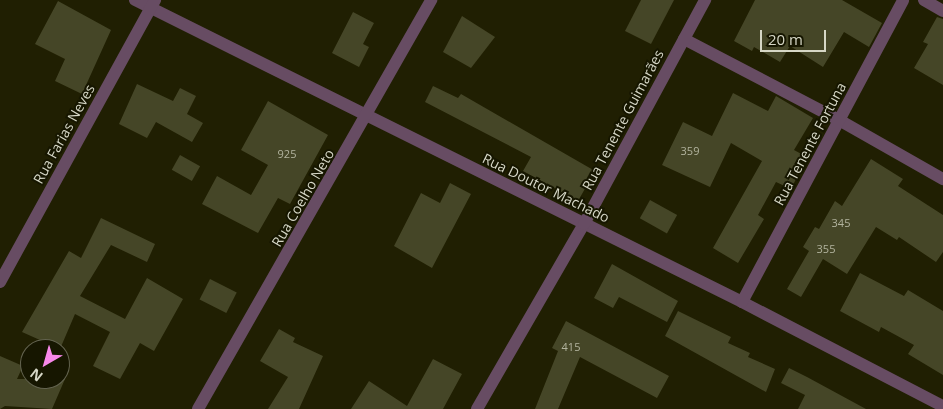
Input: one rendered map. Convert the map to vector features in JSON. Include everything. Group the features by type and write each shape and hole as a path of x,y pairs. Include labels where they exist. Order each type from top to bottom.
{"street":[{"name":"Rua Doutor Machado","path":"135,0 153,4 367,116 742,302 943,406"},
{"name":"Rua Coelho Neto","path":"198,409 367,116 431,0"},
{"name":"Rua Tenente Guimarães","path":"477,409 584,224 705,0"},
{"name":"Rua Tenente Fortuna","path":"742,302 903,0"},
{"path":"924,0 943,11"},
{"name":"Rua Farias Neves","path":"0,282 153,4"},
{"path":"684,38 839,120 943,179"}],"building":[{"path":"641,0 674,0 651,44 625,31"},
{"path":"755,0 842,0 882,23 869,47 844,32 823,67 790,46 780,62 754,47 752,51 734,41"},
{"path":"58,1 111,30 82,94 55,81 65,59 35,44"},
{"path":"353,12 374,23 363,44 369,47 359,67 332,53"},
{"path":"462,16 495,37 471,68 443,52"},
{"path":"937,17 943,19 943,85 914,68 928,44 923,42"},
{"path":"137,84 173,101 180,88 196,96 187,114 203,123 192,142 156,122 147,138 119,124"},
{"path":"433,86 458,98 461,94 595,171 578,201 523,171 531,157 425,102"},
{"path":"733,93 768,111 776,96 813,118 794,150 807,157 791,189 776,182 758,215 764,219 738,263 713,248 762,161 731,143 710,187 662,165 683,122 712,136"},
{"path":"268,101 328,135 290,204 278,198 258,233 202,204 217,176 251,195 268,165 241,150"},
{"path":"180,155 200,166 192,181 172,170"},
{"path":"871,159 903,179 898,186 943,215 943,252 936,262 899,237 897,240 876,227 847,274 823,259 801,297 787,289 809,251 803,247 815,227 819,229 835,201 842,206"},
{"path":"450,183 471,194 432,268 394,246 421,193 440,203"},
{"path":"650,200 677,215 667,233 640,218"},
{"path":"101,218 155,244 147,262 111,245 80,296 125,319 147,278 183,299 154,351 140,343 120,379 93,366 110,332 75,314 64,339 38,339 22,332 69,251 81,258"},
{"path":"612,264 678,301 667,322 619,297 613,308 594,298"},
{"path":"860,273 904,296 908,290 943,311 943,375 908,354 914,345 881,327 879,332 840,311"},
{"path":"210,279 237,293 226,313 200,299"},
{"path":"678,311 731,337 728,343 750,353 748,357 775,369 766,392 665,336"},
{"path":"566,321 669,376 657,398 580,357 558,409 535,409 558,351 552,348"},
{"path":"279,329 295,338 293,342 323,356 299,409 268,409 288,377 260,361"},
{"path":"0,356 20,365 20,372 17,379 20,379 20,389 61,389 52,409 5,406 0,409"},
{"path":"433,359 462,374 443,409 351,409 369,381 407,406"},
{"path":"789,368 866,409 798,409 805,395 781,383"}]}
